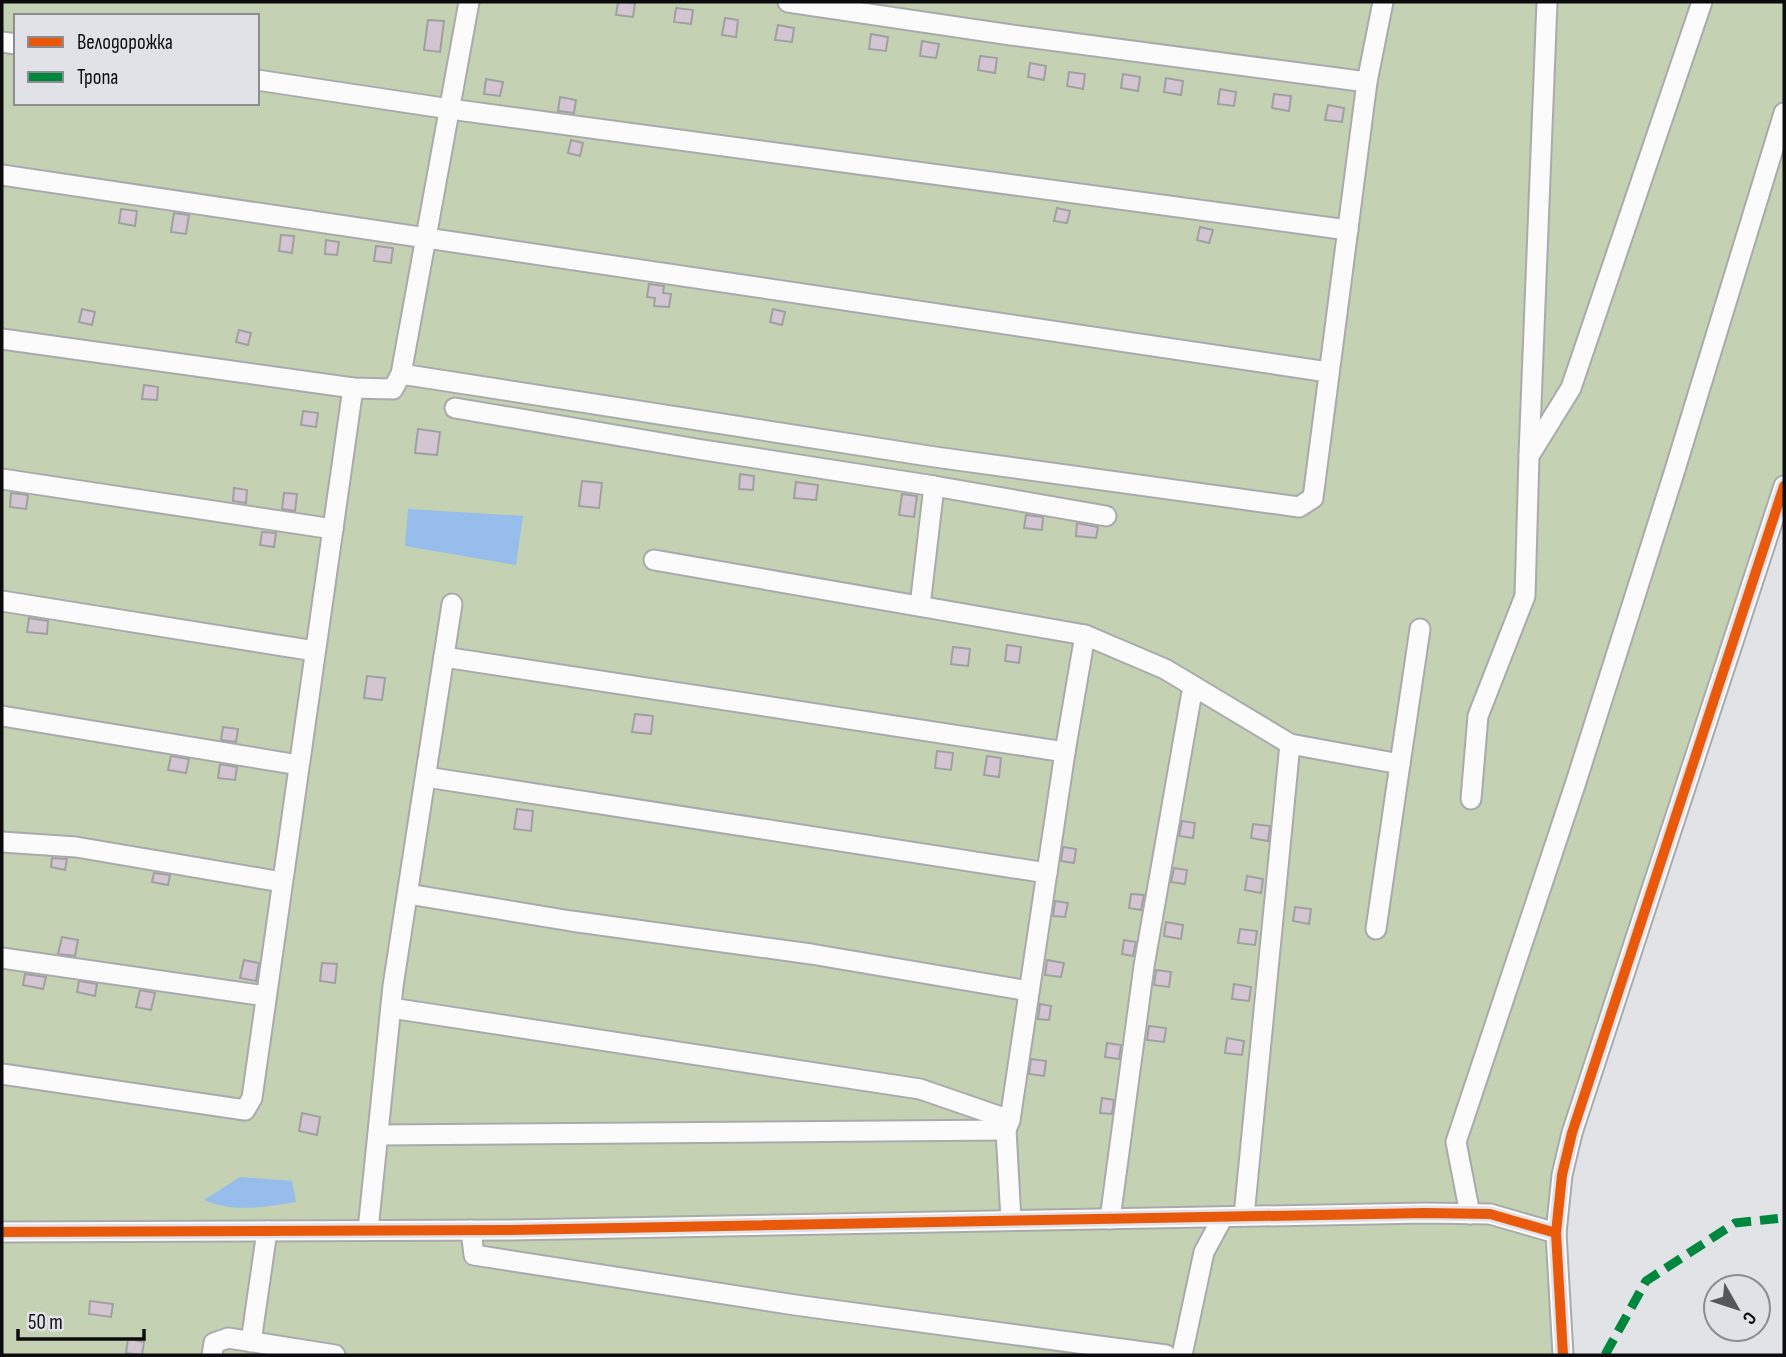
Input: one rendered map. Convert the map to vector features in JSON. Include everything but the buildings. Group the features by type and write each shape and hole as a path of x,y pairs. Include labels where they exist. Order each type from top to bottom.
{"street":[{"path":"2,339 353,388 393,389 401,374 469,2"},
{"path":"788,2 1025,37 1367,82"},
{"path":"401,374 935,457 1299,507 1313,498 1367,82 1383,2"},
{"path":"1471,799 1478,716 1525,596 1547,2"},
{"path":"1529,456 1570,388 1702,2"},
{"path":"259,80 1349,230"},
{"path":"1470,1214 1456,1142 1576,782 1784,113"},
{"path":"2,175 1328,372"},
{"path":"2,1074 245,1110 252,1098 353,388"},
{"path":"455,408 1106,516"},
{"path":"2,479 333,529"},
{"path":"920,606 933,486"},
{"path":"1563,1355 1556,1233 1562,1175 1572,1133 1784,486"},
{"path":"654,560 1085,635 1165,669 1290,744 1400,764"},
{"path":"2,601 315,651"},
{"path":"368,1230 391,1009 452,604"},
{"path":"1376,929 1420,629"},
{"path":"1012,1220 1008,1125 1085,635"},
{"path":"444,657 1065,752"},
{"path":"1110,1219 1144,966 1193,686"},
{"path":"2,716 299,765"},
{"path":"1244,1216 1290,744"},
{"path":"426,777 1047,873"},
{"path":"2,842 76,847 282,882"},
{"path":"408,894 811,954 1029,991"},
{"path":"2,958 266,996"},
{"path":"391,1009 920,1089 1008,1125"},
{"path":"378,1135 1008,1125"},
{"path":"2,1232 471,1230 1490,1214 1556,1233"},
{"path":"1182,1355 1204,1252 1223,1217"},
{"path":"471,1230 474,1255 795,1305 1166,1355"},
{"path":"251,1342 267,1231"},
{"path":"212,1355 214,1343 228,1338 335,1355"}],"green space":[{"path":"2,2 1784,2 1784,486 1562,1175 1563,1355 2,1355"}],"water":[{"path":"408,509 523,516 516,565 405,546"},
{"path":"240,1177 292,1181 296,1202 238,1208 204,1200"}],"marked path":[{"path":"1605,1355 1646,1281 1735,1223 1783,1218 1784,1215"}],"cycle path":[{"path":"1563,1355 1556,1233 1562,1175 1572,1133 1784,486"},
{"path":"2,1232 511,1230 1425,1213 1490,1214 1556,1233"}]}
